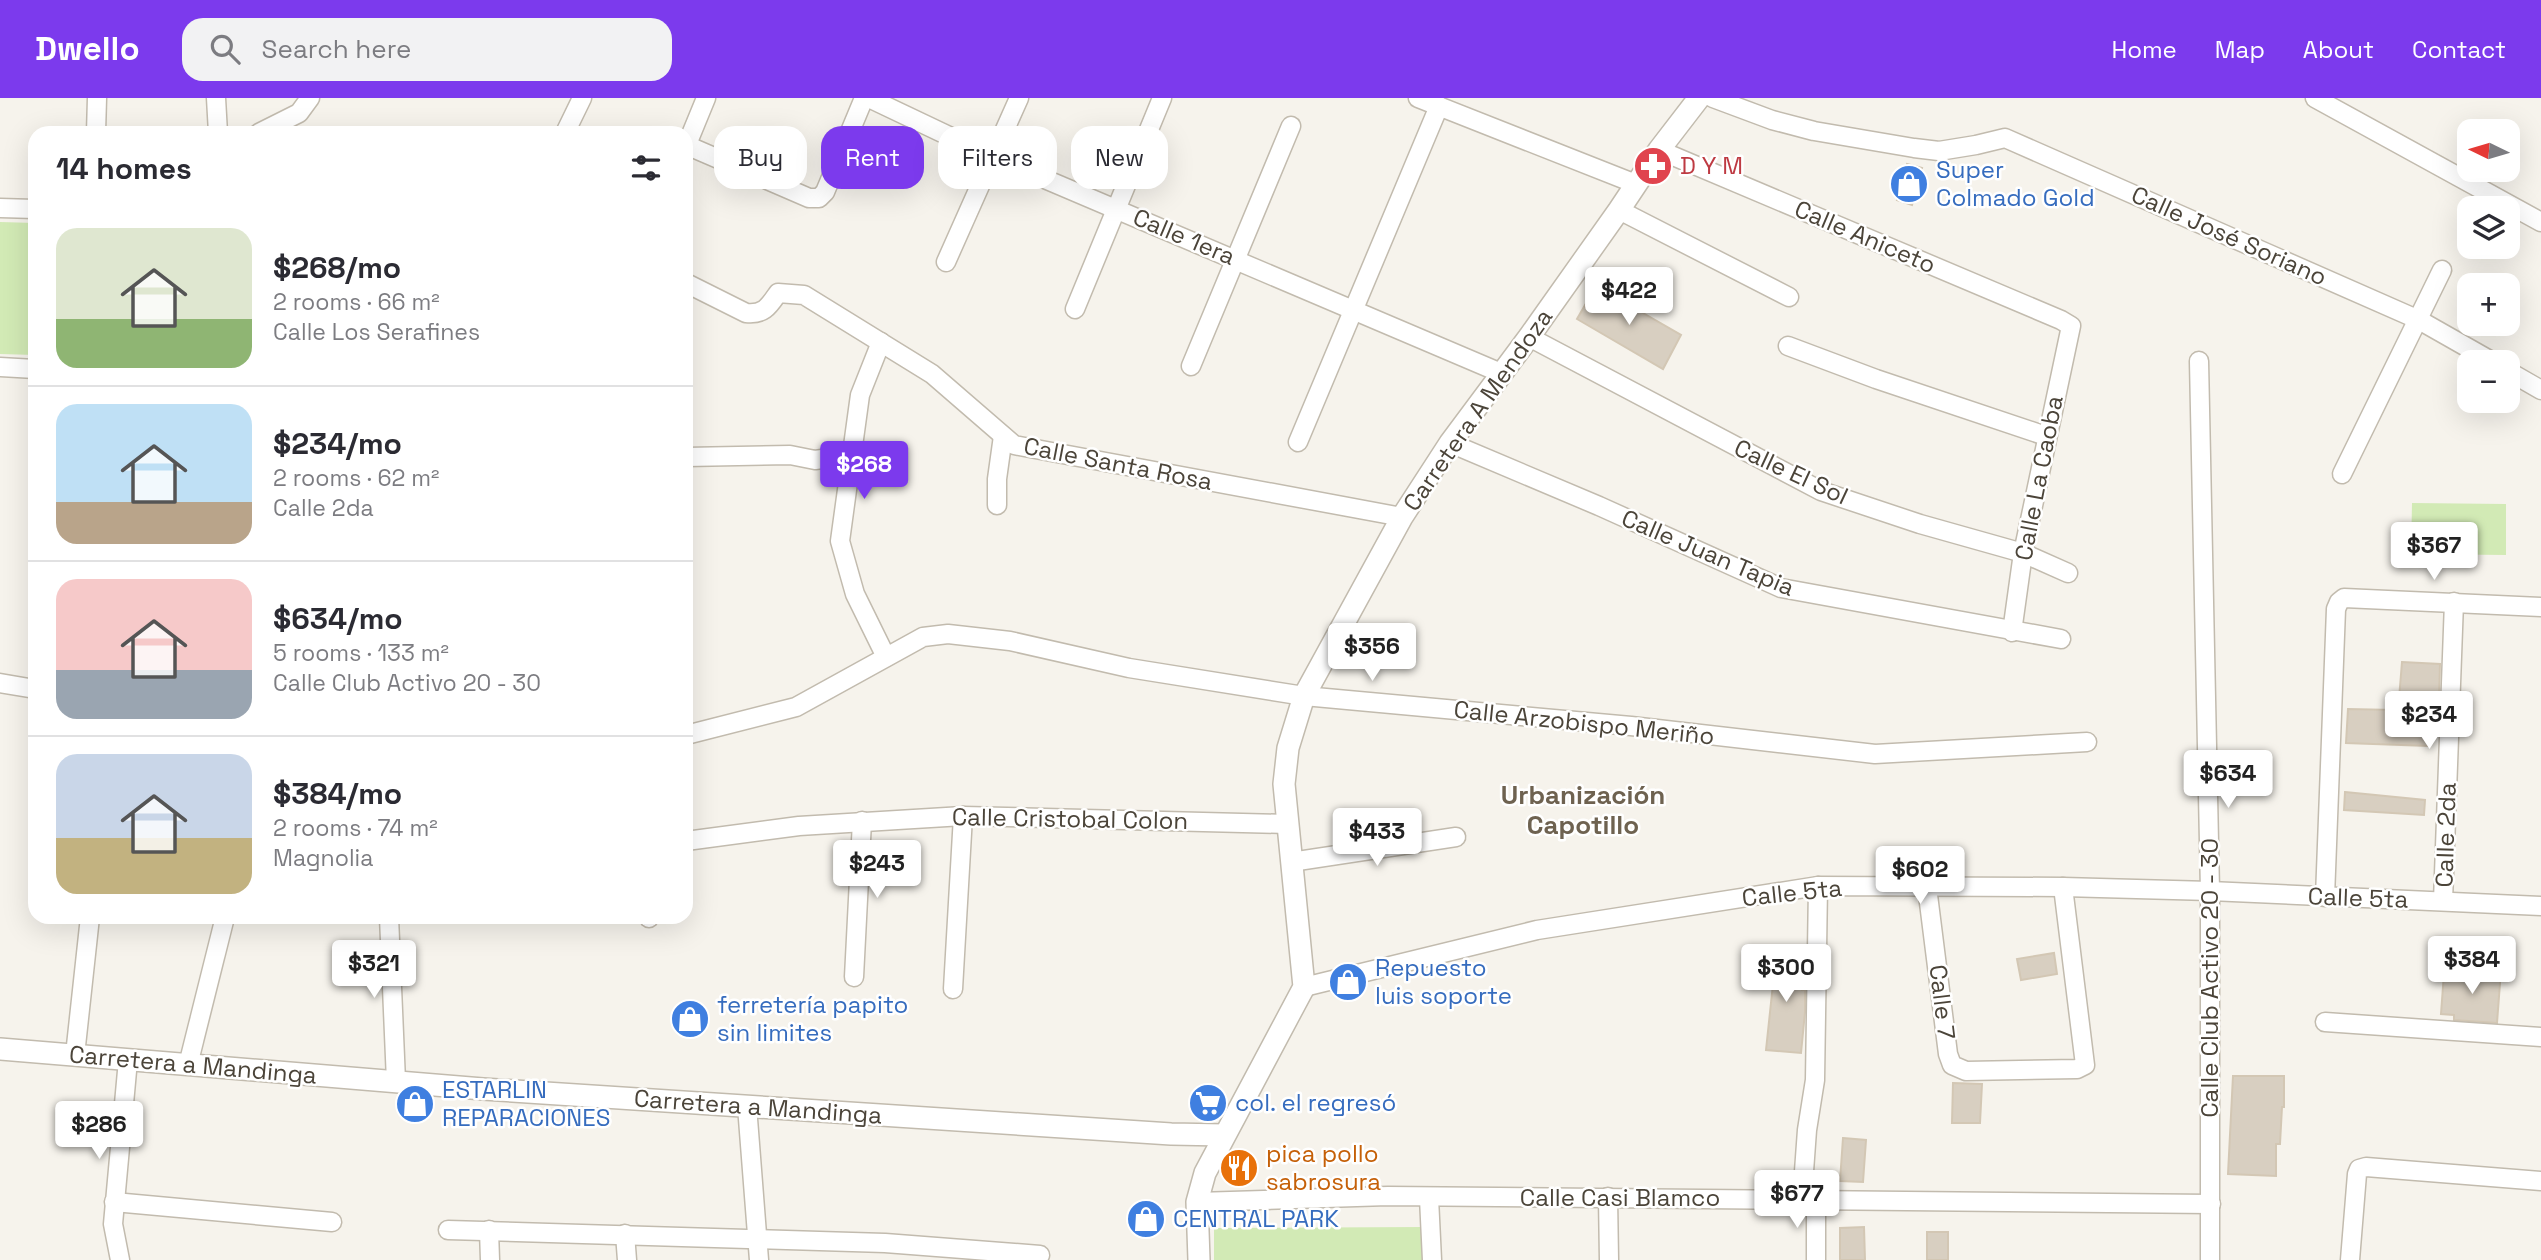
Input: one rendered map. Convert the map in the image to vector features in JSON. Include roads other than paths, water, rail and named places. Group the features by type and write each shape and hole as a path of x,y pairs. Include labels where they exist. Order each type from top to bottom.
{"street":[{"path":"96,126 97,98"},
{"path":"216,98 218,126"},
{"path":"272,126 299,113 310,98"},
{"path":"568,126 582,98"},
{"path":"693,130 706,98"},
{"path":"693,148 809,198 818,198 825,192 867,98"},
{"name":"Calle 1era","path":"867,98 938,131"},
{"path":"1007,126 1019,98"},
{"path":"1075,309 1162,98"},
{"path":"1418,98 1636,184"},
{"name":"Carretera A Mendoza","path":"1304,987 1284,784 1288,748 1304,696 1402,517 1450,443 1699,98"},
{"name":"Calle José Soriano","path":"1713,98 1772,120 1814,131 1914,148 1939,150 2004,138 2419,320 2472,350"},
{"path":"2315,98 2541,222"},
{"path":"1298,442 1439,106"},
{"path":"1191,366 1291,126"},
{"name":"Calle Aniceto","path":"1659,150 2071,326"},
{"name":"Calle 1era","path":"1057,184 1501,373"},
{"path":"946,262 979,189"},
{"path":"0,208 28,209"},
{"path":"1619,210 1789,297"},
{"path":"2342,474 2442,270"},
{"name":"Calle Santa Rosa","path":"693,287 746,313 756,314 765,311 778,293 804,295 932,374 1014,445 1402,517"},
{"name":"Calle La Caoba","path":"2012,632 2023,553 2071,326"},
{"name":"Calle El Sol","path":"1529,337 1821,491 1920,524 2023,553 2068,573"},
{"path":"881,342 860,395 840,541 855,594 886,657"},
{"path":"1787,346 2046,436"},
{"name":"Calle Club Activo 20 - 30","path":"2199,361 2210,891 2210,1260"},
{"path":"0,367 28,369"},
{"path":"2520,378 2541,390"},
{"path":"997,505 998,469 1003,436"},
{"name":"Calle Juan Tapia","path":"1450,443 1599,506 1781,589 2061,639"},
{"path":"693,457 790,455 816,460 851,454"},
{"path":"2325,897 2336,609 2339,601 2344,598 2541,607"},
{"name":"Calle 2da","path":"2443,901 2454,602"},
{"name":"Calle Arzobispo Meriño","path":"693,733 796,707 923,637 948,634 1010,641 1129,667 1304,696 1631,726 1875,754 2087,742"},
{"path":"0,683 28,688"},
{"path":"953,989 962,816"},
{"name":"Calle Cristobal Colon","path":"693,840 799,826 962,816 1287,824"},
{"path":"854,977 862,821"},
{"path":"1291,862 1457,837"},
{"path":"1816,1260 1809,1199 1807,1130 1815,1080 1818,886"},
{"name":"Calle 5ta","path":"1304,987 1537,930 1818,886 2063,887 2210,891 2541,906"},
{"name":"Calle 7","path":"1927,887 1948,1054 1952,1065 1966,1071 2077,1069 2085,1065 2063,887"},
{"path":"75,1055 89,924"},
{"path":"188,1065 223,924"},
{"path":"389,924 396,1081"},
{"path":"1199,1260 1197,1202 1205,1173 1304,987"},
{"path":"2325,1022 2541,1037"},
{"name":"Carretera a Mandinga","path":"0,1049 747,1106 1171,1134 1224,1135"},
{"path":"120,1260 113,1224 128,1060"},
{"path":"747,1106 759,1260"},
{"path":"2350,1260 2357,1174 2360,1169 2366,1167 2541,1181"},
{"name":"Calle Casi Blamco","path":"1197,1202 1388,1196 2210,1204"},
{"path":"1608,1197 1609,1260"},
{"path":"1429,1198 1432,1260"},
{"path":"114,1202 332,1222"},
{"path":"448,1230 757,1238 886,1251 1040,1255"},
{"path":"489,1230 490,1260"},
{"path":"625,1234 627,1260"}],"place":[{"name":"D Y M","path":"1653,166"},
{"name":"Super Colmado Gold","path":"1909,184"},
{"name":"Repuesto luis soporte","path":"1348,982"},
{"name":"ferretería papito sin limites","path":"690,1019"},
{"name":"col. el regresó","path":"1208,1103"},
{"name":"ESTARLIN REPARACIONES","path":"415,1104"},
{"name":"pica pollo sabrosura","path":"1239,1168"},
{"name":"CENTRAL PARK","path":"1146,1219"}],"district":[{"name":"Urbanización Capotillo","path":"1583,810"}]}
